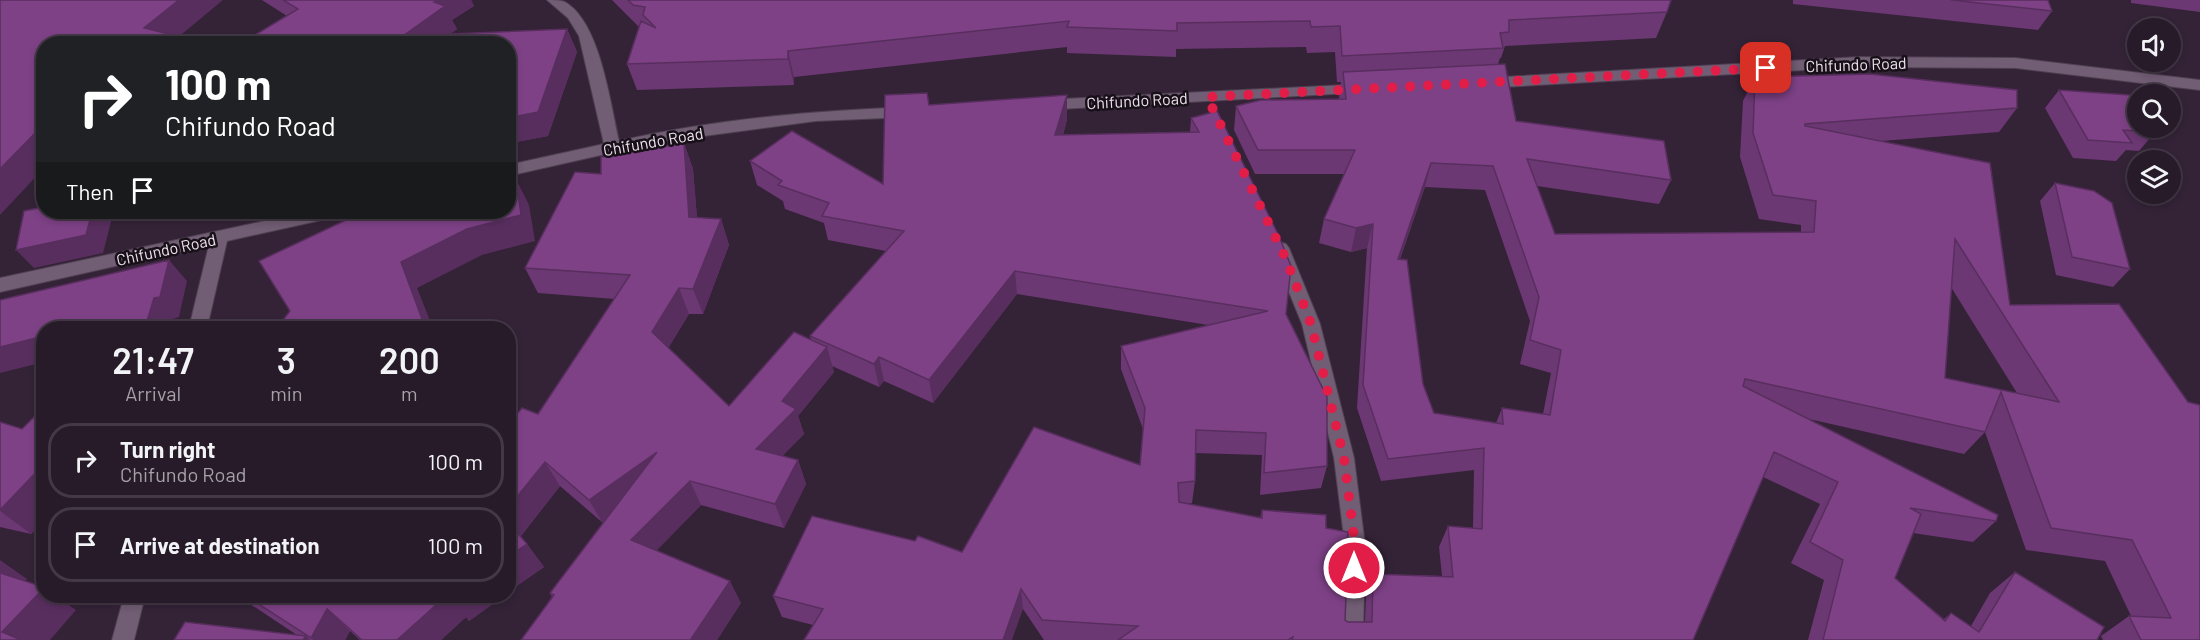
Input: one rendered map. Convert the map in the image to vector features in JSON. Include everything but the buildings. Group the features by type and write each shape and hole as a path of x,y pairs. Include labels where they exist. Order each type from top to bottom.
{"street":[{"path":"554,0 573,15 586,36 613,148"},
{"name":"Chifundo Road","path":"1470,83 1859,62 2016,63 2200,85"},
{"name":"Chifundo Road","path":"1029,106 1386,88"},
{"path":"1207,97 1217,118"},
{"name":"Chifundo Road","path":"516,169 659,137 816,116 922,111"},
{"name":"Chifundo Road","path":"0,285 300,219"},
{"path":"1272,230 1311,324 1344,458 1355,545 1352,640"},
{"path":"200,321 219,237"},
{"path":"123,640 132,603"}],"route":[{"path":"1354,568 1355,545 1344,458 1311,324 1286,259 1207,97 1766,68"}]}
